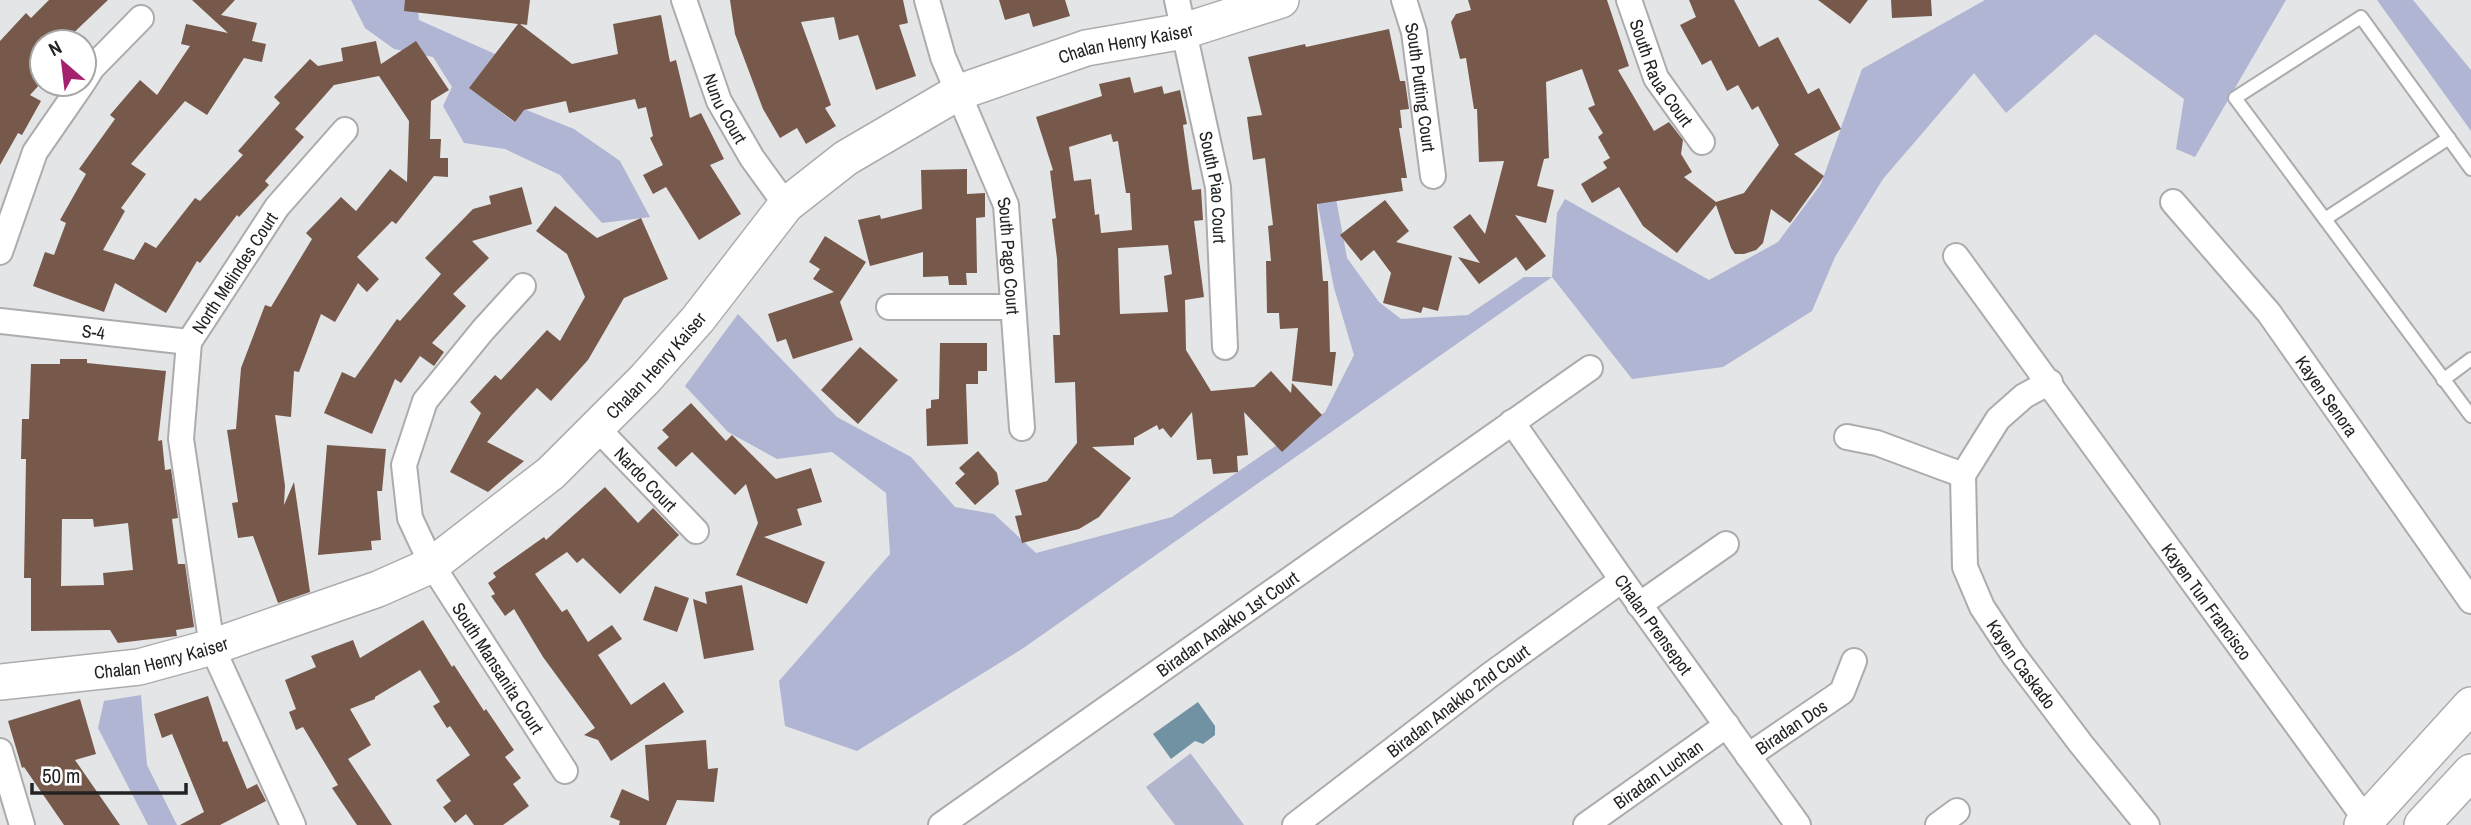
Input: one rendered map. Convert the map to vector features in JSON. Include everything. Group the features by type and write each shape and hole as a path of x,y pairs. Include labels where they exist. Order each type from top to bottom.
{"street":[{"name":"Nunu Court","path":"684,0 719,101 752,158 786,205"},
{"name":"South Pago Court","path":"927,0 943,57 1006,205 1022,428"},
{"name":"Chalan Henry Kaiser","path":"0,682 139,667 212,647 378,589 432,565 551,472 645,379 698,319 786,205 846,158 957,93 1180,15 1281,0"},
{"name":"South Putting Court","path":"1404,0 1414,32 1433,176"},
{"name":"South Raua Court","path":"1629,0 1656,78 1702,142"},
{"name":"South Piao Court","path":"1180,15 1219,187 1225,347"},
{"path":"98,62 141,18"},
{"path":"0,252 36,152 72,98"},
{"name":"North Melindes Court","path":"293,825 212,647 181,439 189,342 277,207 345,130"},
{"name":"Kayen Senora","path":"2173,202 2269,313 2471,601"},
{"name":"Kayen Tun Francisco","path":"1956,256 2050,382 2155,533 2267,681 2364,823"},
{"name":"South Mansanita Court","path":"523,285 425,401 404,465 410,517 432,565 565,771"},
{"path":"890,307 1012,307"},
{"name":"S-4","path":"0,321 189,342"},
{"name":"Biradan Anakko 1st Court","path":"941,825 1590,368"},
{"path":"1847,436 1877,443 1963,475 1998,419 2024,396 2050,382"},
{"name":"Chalan Prensepot","path":"1512,422 1639,605 1798,825"},
{"name":"Nardo Court","path":"596,427 696,531"},
{"name":"Kayen Caskado","path":"1963,475 1965,567 1982,607 2013,654 2081,744 2147,825"},
{"path":"1639,605 1726,544"},
{"name":"Biradan Anakko 2nd Court","path":"1295,825 1490,675 1622,580"},
{"name":"Biradan Dos","path":"1748,756 1842,692 1854,661"},
{"path":"2364,823 2471,705"},
{"name":"Biradan Luchan","path":"1586,825 1727,725"},
{"path":"0,751 22,825"},
{"path":"2423,825 2471,772"}],"lane":[{"path":"2471,169 2361,17 2235,98 2471,416"},
{"path":"2325,219 2449,138"},
{"path":"2443,380 2471,359"}],"shaded area":[{"path":"351,0 417,0 419,20 495,54 470,88 514,122 524,109 574,129 620,161 650,217 602,223 560,175 505,149 464,143 443,106 452,87 433,57 394,49 365,28"},
{"path":"1985,0 2286,0 2195,157 2176,149 2184,99 2095,34 2006,113 1974,73 1883,179 1835,257 1812,311 1723,367 1632,379 1552,277 1557,213 1565,199 1709,280 1778,242 1821,184 1862,69"},
{"path":"2377,0 2413,0 2471,70 2471,131"},
{"path":"1330,166 1347,258 1379,302 1401,319 1468,315 1524,277 1552,277 1022,649 857,751 785,726 779,681 890,554 886,493 832,452 777,459 728,432 685,386 738,314 837,417 911,457 955,507 994,514 1036,553 1172,517 1325,412 1354,355 1334,288 1315,190"},
{"path":"141,695 147,765 177,825 148,825 98,728 104,701"},
{"path":"1198,702 1215,726 1215,735 1203,744 1195,741 1171,759 1153,734"},
{"path":"1191,753 1244,825 1175,825 1146,787"}],"building":[{"path":"49,0 108,0 79,28 28,28 28,98 41,101 22,135 18,133 0,165 0,41 26,13 31,18"},
{"path":"192,0 235,0 221,15 257,23 252,41 266,44 262,62 244,58 207,115 185,101 131,164 146,174 121,208 125,211 103,250 134,260 145,242 156,248 195,198 200,201 243,155 238,151 280,103 274,97 310,59 318,66 343,61 341,48 376,41 381,64 416,41 449,90 431,101 430,139 441,139 440,158 448,158 448,177 434,176 396,224 392,221 357,257 379,279 367,292 358,283 335,322 321,314 299,372 294,371 291,417 275,415 285,486 284,505 294,482 310,592 278,603 253,536 238,538 232,503 238,502 227,430 236,429 241,368 265,305 271,307 312,239 306,233 341,197 356,211 390,169 407,182 409,121 379,76 334,85 295,129 304,137 265,181 269,185 239,217 237,215 200,263 197,261 166,313 115,283 104,312 33,286 45,252 54,255 66,223 60,220 86,174 79,169 115,119 110,115 140,80 157,95 190,46 181,44 186,24 228,33"},
{"path":"405,0 530,0 527,25 520,24 572,64 618,54 613,24 661,15 670,62 676,60 690,118 701,113 724,159 710,165 741,214 699,240 666,187 653,194 643,175 663,165 650,138 653,136 646,107 638,109 635,99 569,113 566,101 524,110 515,122 469,88 518,24 404,11"},
{"path":"730,0 903,0 908,23 899,25 916,76 876,90 858,35 839,40 834,17 801,22 831,105 825,108 836,126 806,144 797,128 780,138 763,109 735,34"},
{"path":"999,0 1065,0 1070,16 1033,27 1029,13 1005,20"},
{"path":"1468,0 1607,0 1629,66 1618,70 1654,131 1669,122 1683,140 1681,154 1692,172 1684,177 1716,202 1744,193 1779,145 1758,106 1752,110 1738,85 1727,91 1711,60 1702,65 1680,25 1696,17 1689,0 1734,0 1759,47 1778,37 1808,94 1819,88 1841,129 1794,154 1824,176 1790,223 1771,209 1763,243 1756,250 1735,254 1716,205 1677,253 1643,226 1619,187 1592,203 1581,184 1607,168 1603,162 1610,158 1598,137 1603,133 1588,108 1595,105 1582,69 1546,82 1549,158 1544,159 1537,186 1554,190 1546,223 1515,215 1546,256 1526,271 1516,257 1479,284 1458,257 1480,263 1453,227 1470,214 1485,234 1504,161 1479,162 1477,109 1474,109 1466,58 1460,59 1451,22 1456,14 1471,10"},
{"path":"1818,0 1868,0 1850,24"},
{"path":"1891,0 1931,0 1932,16 1892,18"},
{"path":"1389,29 1400,81 1405,81 1409,109 1400,110 1402,128 1399,128 1407,178 1401,178 1403,191 1317,204 1323,281 1328,281 1330,352 1336,352 1332,386 1292,381 1298,328 1280,329 1279,313 1267,313 1266,261 1271,261 1268,226 1273,225 1265,158 1253,160 1247,117 1262,115 1248,57"},
{"path":"1130,77 1134,93 1162,86 1164,94 1180,90 1187,124 1183,125 1192,190 1201,189 1203,220 1194,221 1204,297 1185,300 1186,350 1211,391 1254,387 1271,371 1291,393 1292,383 1322,415 1282,452 1244,412 1248,455 1237,456 1238,472 1213,474 1211,459 1197,460 1192,412 1171,438 1163,428 1159,430 1157,425 1134,438 1134,445 1092,447 1131,478 1099,517 1079,529 1022,543 1015,516 1022,515 1015,490 1047,481 1077,443 1075,382 1055,383 1053,335 1060,335 1057,259 1052,219 1056,218 1050,171 1053,170 1036,117 1102,96 1099,84","holes":["1111,134 1113,142 1118,141 1126,193 1130,193 1132,230 1101,233 1099,214 1095,215 1091,179 1074,181 1069,147","1168,245 1172,274 1164,276 1168,312 1120,314 1118,248"]},
{"path":"967,169 967,194 985,193 985,217 976,218 977,273 966,273 967,285 949,285 948,276 923,277 923,252 870,266 858,220 880,215 881,219 922,209 921,170"},
{"path":"522,187 532,224 472,241 489,258 453,294 466,306 432,343 444,352 434,366 420,356 401,383 395,379 372,434 324,413 342,372 355,378 397,319 400,321 441,274 425,258 473,209 491,204 489,196"},
{"path":"1385,200 1409,231 1396,242 1452,256 1438,311 1423,307 1421,313 1383,303 1391,273 1374,250 1361,261 1340,235"},
{"path":"555,206 597,238 641,218 668,279 624,298 588,360 551,401 537,388 487,442 524,461 488,492 450,472 481,413 470,402 495,375 501,380 547,330 560,341 585,297 567,254 536,231"},
{"path":"825,236 866,262 840,302 853,340 793,359 786,339 777,342 768,314 834,292 813,279 820,269 809,262"},
{"path":"940,343 987,343 987,371 978,371 978,384 966,384 968,444 927,446 926,409 931,408 931,400 939,399"},
{"path":"860,347 898,380 858,424 821,390"},
{"path":"60,359 87,359 87,363 166,371 158,441 162,440 165,470 171,469 178,518 172,519 178,564 185,564 194,627 176,630 177,636 118,643 110,630 31,631 31,578 24,578 26,459 21,459 22,419 29,419 31,364 60,364","holes":["62,519 93,519 94,527 128,523 133,570 103,573 104,585 61,586"]},
{"path":"691,403 726,441 732,435 776,479 811,468 822,502 797,509 802,525 764,537 825,562 807,604 736,575 758,523 746,484 735,495 692,452 676,467 657,448 669,437 662,430"},
{"path":"327,445 386,449 382,491 377,491 381,540 371,541 372,550 318,555"},
{"path":"978,451 997,473 999,484 975,505 955,483 965,474 959,468"},
{"path":"605,487 638,523 653,508 679,535 620,594 583,558 577,563 567,552 535,574 562,612 567,609 588,642 612,625 622,639 598,655 631,705 664,682 684,712 611,761 598,740 584,735 595,728 543,657 514,609 505,616 491,596 495,594 488,583 496,577 493,573 544,537 546,540"},
{"path":"742,585 754,650 704,659 693,599 707,604 705,592"},
{"path":"655,586 689,598 677,632 643,620"},
{"path":"423,620 452,667 454,665 514,750 505,757 521,778 513,784 529,806 503,825 474,825 466,814 455,823 443,807 451,801 436,780 470,755 433,706 440,702 420,670 375,699 350,709 371,745 348,759 392,825 357,825 332,788 338,785 303,727 296,730 289,712 296,709 285,680 316,667 311,656 353,640 360,658"},
{"path":"208,696 223,742 227,741 247,789 257,784 266,801 220,825 180,825 204,812 172,734 162,738 154,714"},
{"path":"80,699 96,754 75,760 120,825 64,825 24,767 22,768 8,721"},
{"path":"706,740 708,769 718,768 714,802 677,800 666,825 619,825 620,821 610,817 622,789 649,801 645,745"}]}
